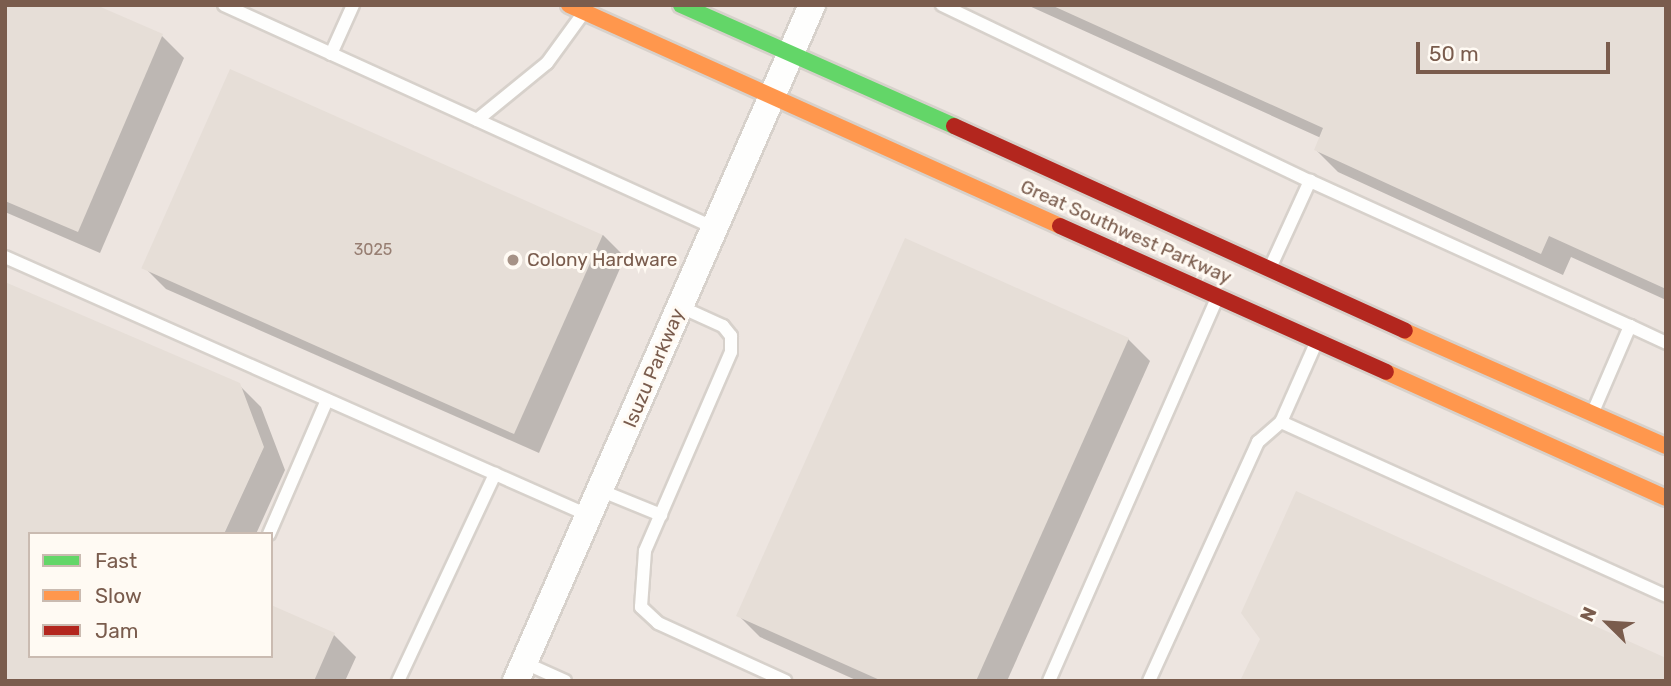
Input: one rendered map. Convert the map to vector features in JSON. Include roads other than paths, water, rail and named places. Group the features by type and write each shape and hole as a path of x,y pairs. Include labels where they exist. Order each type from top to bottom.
{"street":[{"name":"Great Southwest Parkway","path":"681,5 1666,446"},
{"name":"Isuzu Parkway","path":"521,672 602,491 811,5"},
{"name":"Great Southwest Parkway","path":"580,7 771,95 1227,286 1666,498"},
{"path":"1227,286 1252,259"},
{"path":"1322,330 1336,299"}],"lane":[{"path":"224,5 715,228"},
{"path":"331,54 353,5"},
{"path":"942,5 1310,181 1666,343"},
{"path":"477,120 547,63 580,7"},
{"path":"1270,268 1310,181"},
{"path":"5,257 591,516"},
{"path":"1049,681 1227,286"},
{"path":"681,307 723,326 731,335 731,352 645,551 640,607 658,624 785,681"},
{"path":"1592,414 1630,326"},
{"path":"1149,681 1258,442 1282,422 1322,330"},
{"path":"270,532 327,400"},
{"path":"1282,422 1666,596"},
{"path":"398,681 495,474"},
{"path":"602,491 661,515"},
{"path":"521,672 565,681"}],"place":[{"name":"Colony Hardware","path":"513,260"}]}
